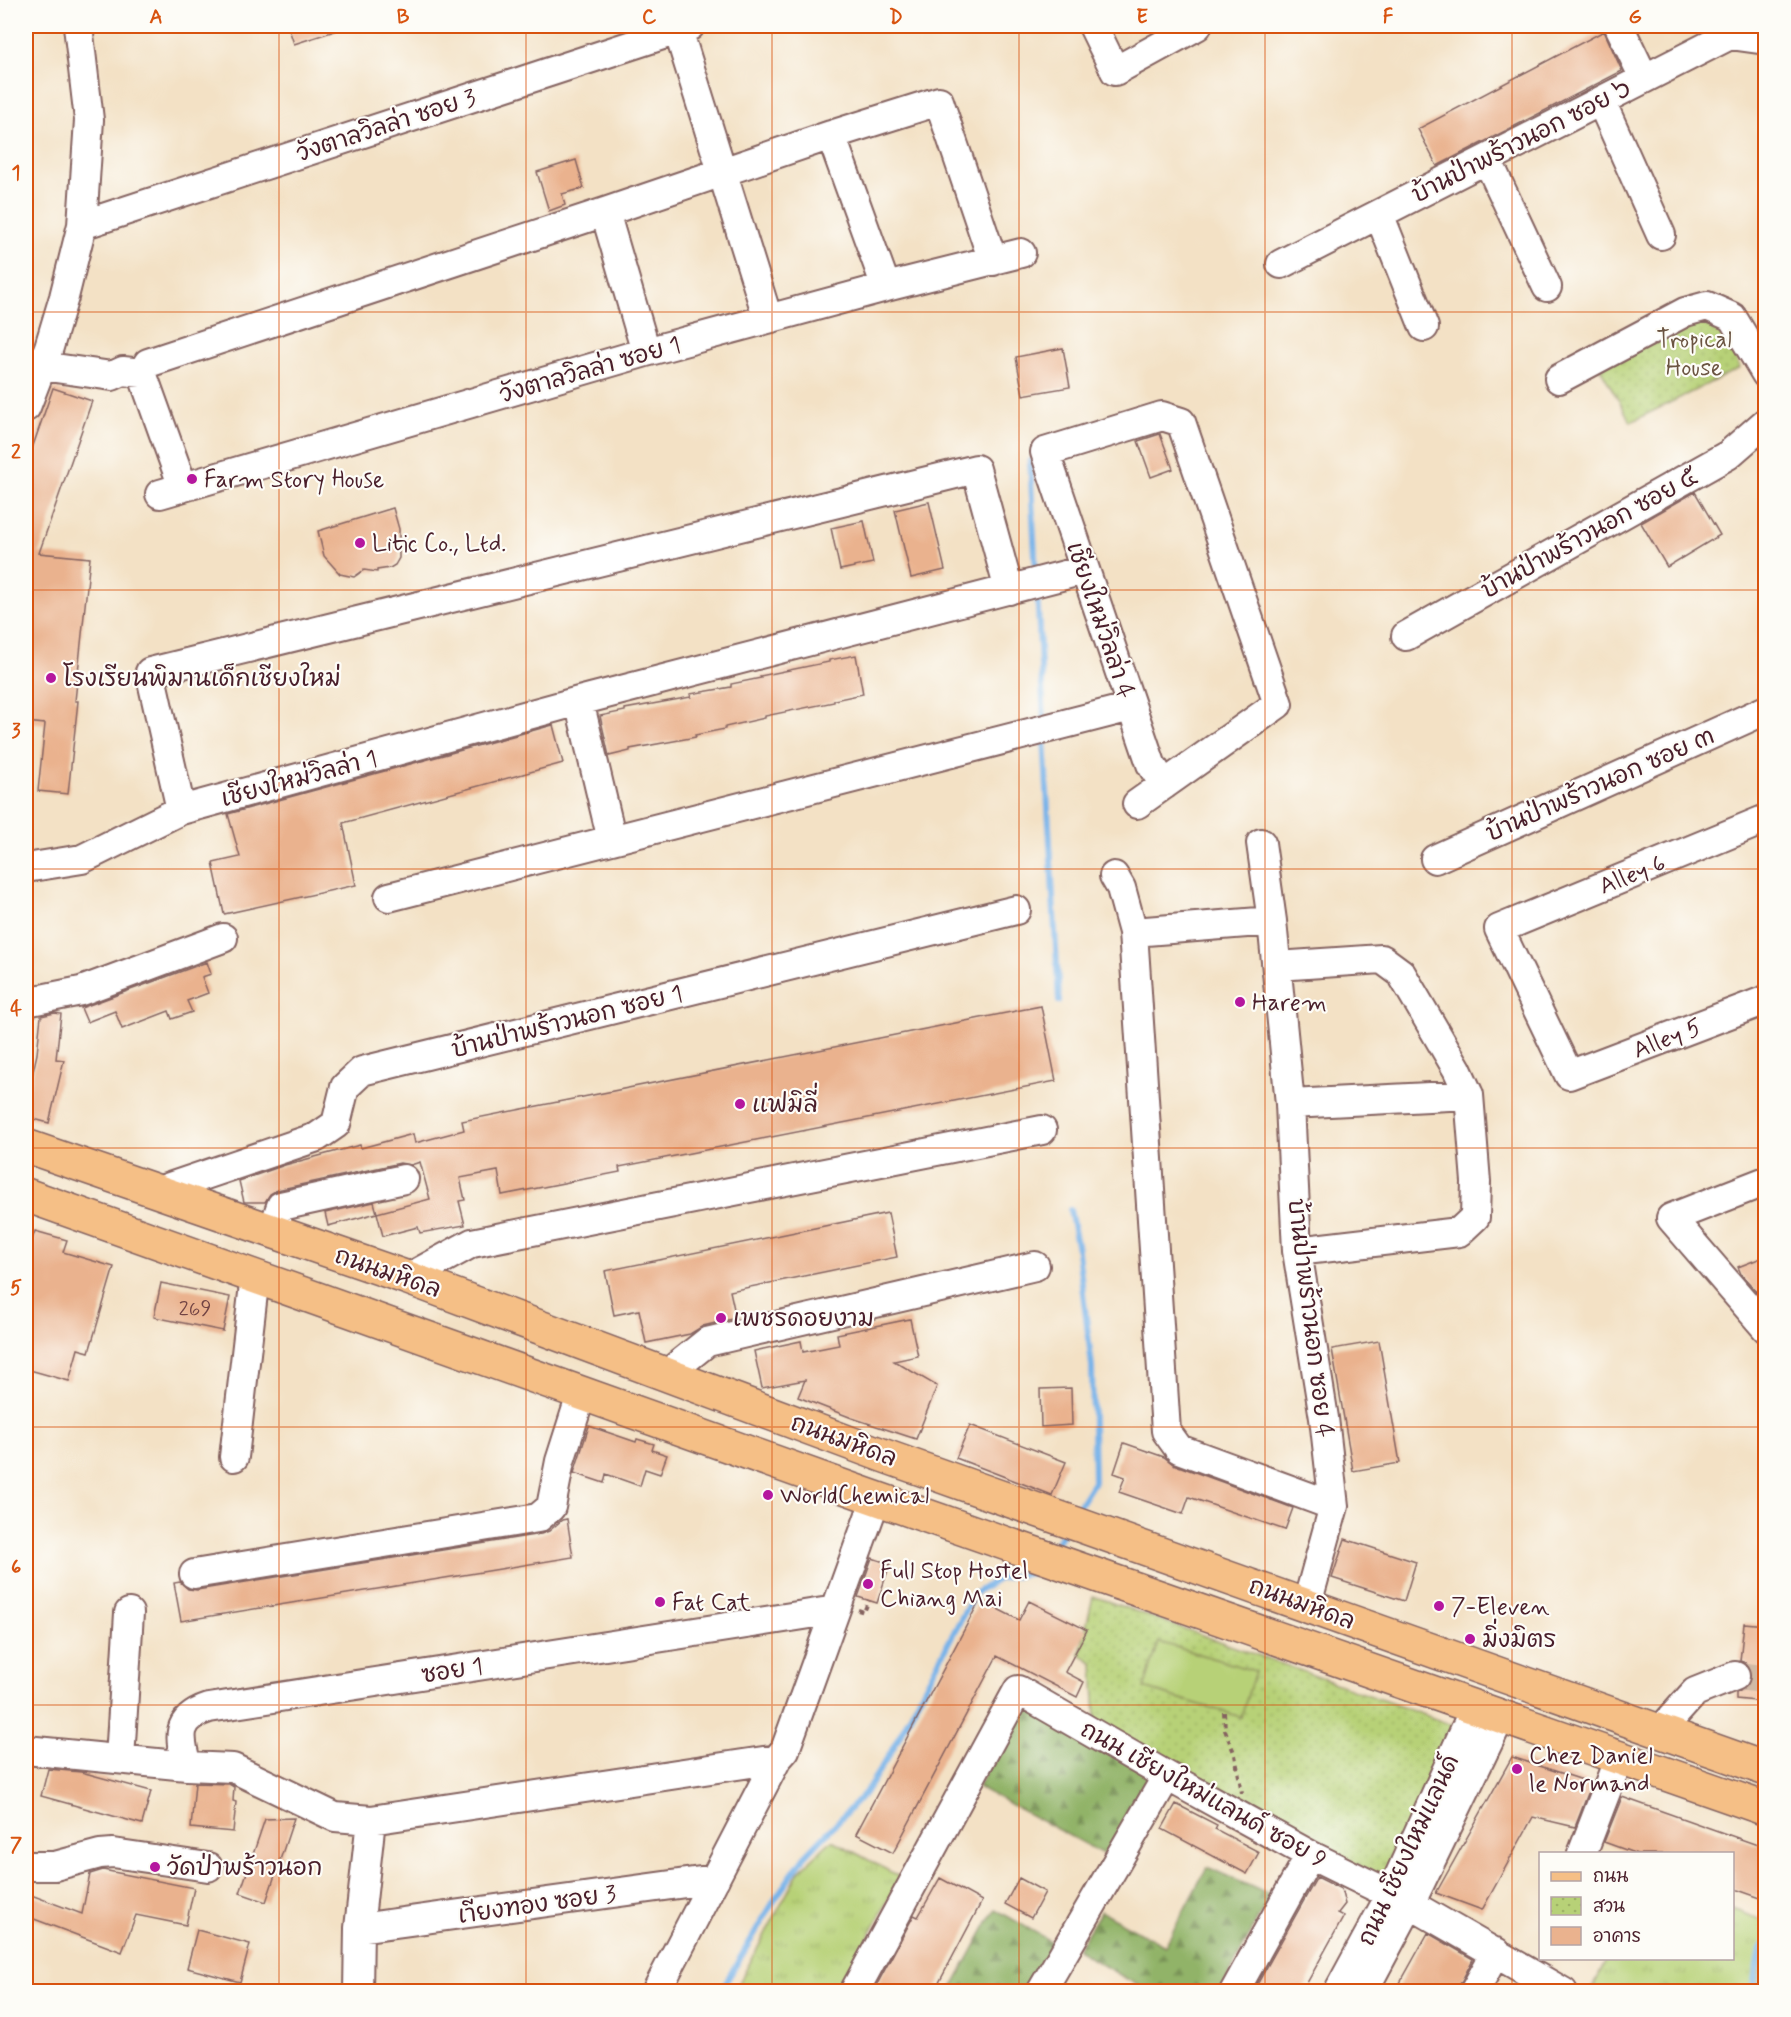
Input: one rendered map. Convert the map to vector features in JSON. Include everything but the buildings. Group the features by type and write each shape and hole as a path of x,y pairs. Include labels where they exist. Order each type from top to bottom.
{"main road":[{"name":"ถนนมหิดล","path":"26,1146 408,1278 882,1455 1307,1604 1766,1769"},
{"name":"ถนนมหิดล","path":"26,1195 870,1496 1766,1809"}],"street":[{"path":"1093,26 1115,71 1197,26"},
{"path":"1619,26 1644,78"},
{"path":"26,407 64,297 82,225 89,120 86,28"},
{"path":"684,28 723,172 768,319"},
{"name":"วังตาลวิลล่า ซอย 3","path":"82,225 684,28"},
{"name":"บ้านป่าพร้าวนอก ซอย ๖","path":"1281,264 1730,35 1766,40"},
{"path":"45,356 112,361 138,369 831,135 939,101 993,261"},
{"path":"1601,101 1661,235"},
{"path":"831,135 886,286"},
{"path":"1487,159 1547,287"},
{"path":"605,212 646,352"},
{"path":"1379,214 1424,327"},
{"name":"วังตาลวิลล่า ซอย 1","path":"138,369 171,490 646,352 886,286 1021,254"},
{"path":"1559,379 1685,312 1707,306 1732,317 1766,374"},
{"name":"เชียงใหม่วิลล่า 4","path":"1162,416 1181,422 1278,704 1164,785 1151,764 1084,570 1045,452 1162,416"},
{"name":"บ้านป่าพร้าวนอก ซอย ๕","path":"1406,636 1728,455 1766,422"},
{"path":"180,810 150,672 976,469 1027,585"},
{"name":"เชียงใหม่วิลล่า 1","path":"26,868 82,859 180,810 579,701 1084,570"},
{"path":"579,701 612,840"},
{"path":"389,897 1131,707"},
{"name":"บ้านป่าพร้าวนอก ซอย ๓","path":"1435,859 1766,710"},
{"path":"1137,804 1164,785"},
{"name":"Alley 6","path":"1569,1075 1499,929 1766,819"},
{"name":"บ้านป่าพร้าวนอก ซอย 4","path":"1261,843 1272,921 1290,1104 1297,1251 1324,1418 1334,1506 1307,1604"},
{"path":"1114,876 1121,888 1133,932 1166,1431 1179,1449 1334,1506"},
{"name":"บ้านป่าพร้าวนอก ซอย 1","path":"158,1191 317,1137 336,1124 345,1087 362,1071 1016,910"},
{"path":"1133,932 1272,921"},
{"path":"26,1002 81,991 223,938"},
{"path":"1277,966 1382,959 1401,973 1457,1069 1469,1095 1476,1182 1475,1217 1459,1232 1297,1251"},
{"name":"Alley 5","path":"1569,1075 1766,1000"},
{"path":"1290,1104 1469,1095"},
{"path":"408,1278 472,1243 1042,1130"},
{"path":"272,1232 281,1206 404,1179"},
{"path":"1766,1181 1671,1218 1766,1329"},
{"path":"667,1374 707,1342 1035,1266"},
{"path":"234,1457 255,1276"},
{"path":"194,1574 538,1518 551,1507 560,1461 582,1392"},
{"path":"656,1992 777,1759 776,1749 829,1612 870,1496"},
{"name":"ซอย 1","path":"187,1766 180,1740 186,1722 196,1713 209,1708 829,1612"},
{"path":"120,1759 129,1613"},
{"path":"1659,1732 1695,1692 1736,1676"},
{"name":"ถนน เชียงใหม่แลนด์ ซอย 9","path":"854,1992 1018,1690 1167,1776 1310,1855 1401,1899 1563,1992"},
{"name":"ถนน เชียงใหม่แลนด์","path":"1363,1992 1401,1899 1488,1711"},
{"path":"26,1750 187,1766 233,1768 334,1817 371,1820 777,1759"},
{"path":"1583,1852 1619,1758"},
{"path":"1041,1992 1167,1776"},
{"path":"358,1992 359,1928 371,1820"},
{"path":"26,1866 55,1866 113,1852 208,1867"},
{"path":"1234,1992 1310,1855"},
{"name":"เาียงทอง ซอย 3","path":"359,1928 715,1879"},
{"name":"ถนน เชียงใหม่แลนด์","path":"1338,1992 1401,1899"},
{"path":"1474,1992 1496,1952"}],"path":[{"path":"1224,1712 1225,1730 1235,1755 1242,1787 1241,1817"}],"green space":[{"name":"Tropical House","path":"1711,309 1740,368 1631,422 1600,368"},
{"path":"1093,1596 1455,1726 1386,1882 1096,1720 1093,1663 1080,1654"},
{"path":"1159,1642 1255,1671 1241,1717 1144,1688"},
{"path":"1022,1699 1157,1777 1105,1855 978,1787"},
{"path":"832,1840 900,1877 840,1991 753,1991 739,1983 799,1871"},
{"path":"1207,1867 1270,1895 1221,1991 1136,1991 1139,1986 1077,1950 1101,1911 1165,1946"},
{"path":"995,1909 1057,1945 1030,1991 950,1992"},
{"path":"1734,1909 1765,1921 1765,1951 1758,1991 1592,1991 1606,1960 1734,1960"}],"waterway":[{"path":"1030,461 1036,575"},
{"path":"1037,591 1044,722"},
{"path":"1044,738 1059,1001"},
{"path":"1070,1210 1077,1244 1092,1366 1094,1482 1075,1512"},
{"path":"1052,1550 1064,1531"},
{"path":"720,1992 777,1896 804,1857 865,1793 891,1752 974,1594 998,1579 1030,1573 1039,1568"},
{"path":"1753,1992 1761,1949 1766,1940"}],"tunnel":[{"path":"1735,1676 1766,1679"}],"place":[{"name":"Farm Story House","path":"192,479"},
{"name":"Litic Co., Ltd.","path":"360,543"},
{"name":"โรงเรียนพิมานเด็กเชียงใหม่","path":"51,678"},
{"name":"Harem","path":"1240,1002"},
{"name":"แฟมิลี่","path":"740,1104"},
{"name":"เพชรดอยงาม","path":"721,1318"},
{"name":"WorldChemical","path":"768,1495"},
{"name":"Full Stop Hostel Chiang Mai","path":"868,1584"},
{"name":"Fat Cat","path":"660,1602"},
{"name":"7-Eleven","path":"1439,1606"},
{"name":"มิ่งมิตร","path":"1470,1639"},
{"name":"Chez Daniel le Normand","path":"1517,1769"},
{"name":"วัดป่าพร้าวนอก","path":"155,1867"}]}
